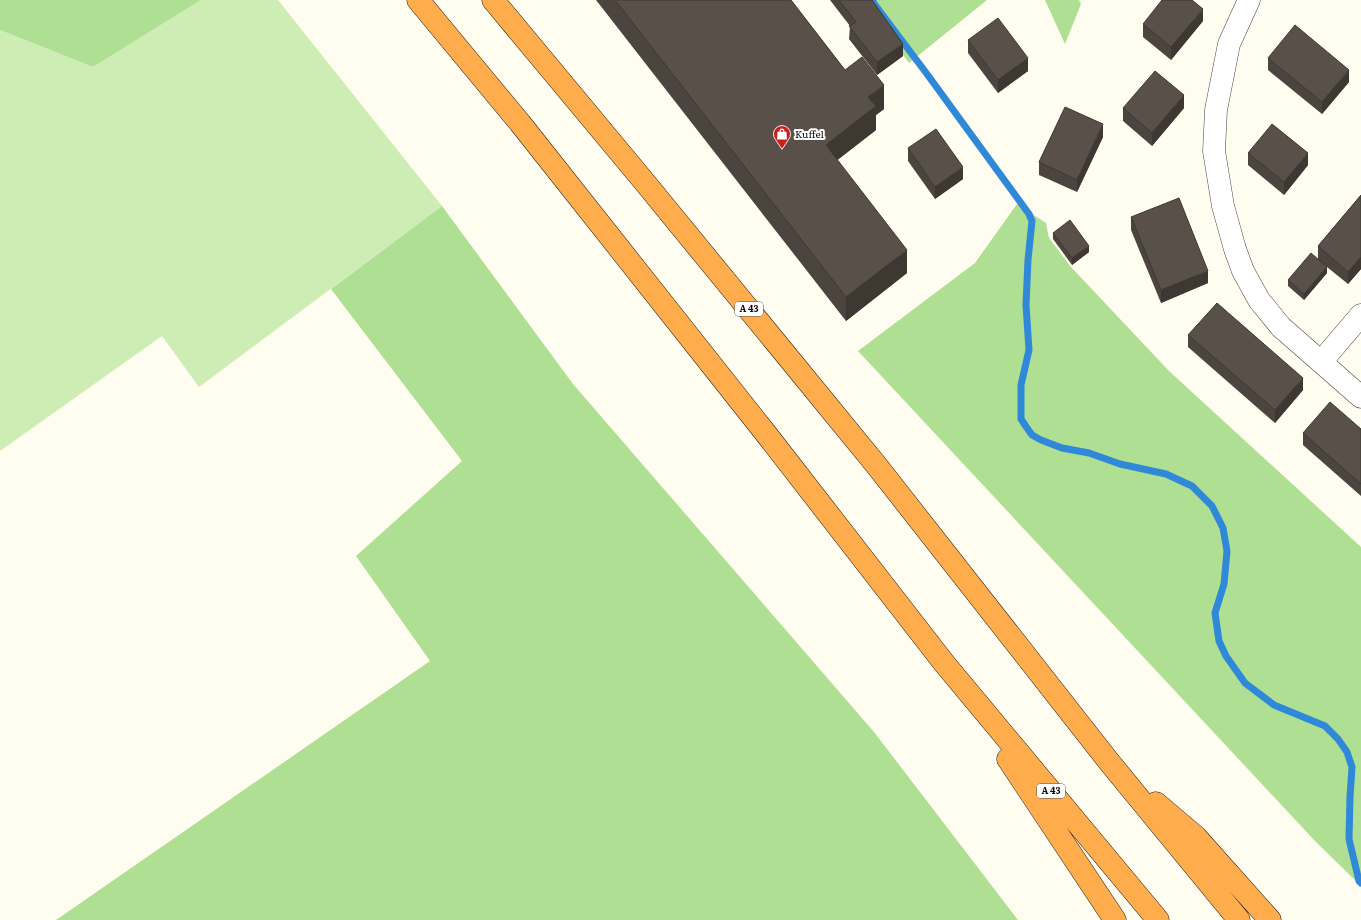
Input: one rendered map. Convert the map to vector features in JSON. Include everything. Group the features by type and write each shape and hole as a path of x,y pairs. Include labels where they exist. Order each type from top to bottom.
{"highway":[{"name":"A 43","path":"418,0 525,129 944,663 1158,920"},
{"name":"A 43","path":"494,0 877,466 1110,763 1239,920"},
{"path":"944,663 1116,920"},
{"path":"1110,763 1196,837 1270,920"}],"street":[{"path":"1249,0 1228,44 1216,110 1214,151 1223,206 1243,271 1259,300 1281,327 1361,398"},
{"path":"1321,362 1361,315"}],"green space":[{"path":"0,0 201,0 93,67 0,30"},
{"path":"201,0 278,0 442,206 199,387 162,336 0,451 0,30 93,67"},
{"path":"863,0 987,0 909,63"},
{"path":"1045,0 1079,0 1081,4 1065,44"},
{"path":"1017,204 1046,223 1049,238 1071,267 1169,371 1361,547 1361,886 1315,841 858,351 975,263"},
{"path":"442,206 573,384 874,732 1018,920 56,920 430,661 356,556 462,461 331,289"}],"building":[{"name":"Kuffel","path":"615,0 791,0 845,70 862,57 884,85 868,97 876,106 826,145 907,250 846,297"},
{"path":"839,0 872,0 903,44 877,62 849,26 856,22"},
{"path":"1162,0 1192,0 1203,9 1171,47 1143,24"},
{"path":"998,18 1028,58 998,80 968,40"},
{"path":"1295,25 1349,70 1322,102 1268,58"},
{"path":"1155,71 1184,95 1152,133 1123,108"},
{"path":"1065,107 1103,124 1077,180 1039,162"},
{"path":"1272,124 1308,153 1284,182 1248,153"},
{"path":"936,129 963,167 935,187 908,148"},
{"path":"1361,195 1361,257 1348,272 1318,246"},
{"path":"1179,198 1208,271 1161,290 1131,217"},
{"path":"1070,220 1089,246 1072,258 1053,233"},
{"path":"1311,253 1327,267 1304,294 1288,280"},
{"path":"1217,303 1303,378 1275,410 1188,335"},
{"path":"1330,402 1361,429 1361,484 1303,433"}],"waterway":[{"path":"873,0 872,1 1029,214 1032,221 1028,260 1026,305 1029,350 1021,385 1021,419 1032,435 1041,440 1062,448 1089,453 1120,464 1166,474 1192,486 1212,506 1223,528 1227,551 1224,584 1215,613 1219,641 1226,656 1245,683 1274,705 1325,726 1338,739 1347,752 1352,767 1349,839 1359,881 1361,883"}],"place":[{"name":"Kuffel","path":"782,149"}]}
